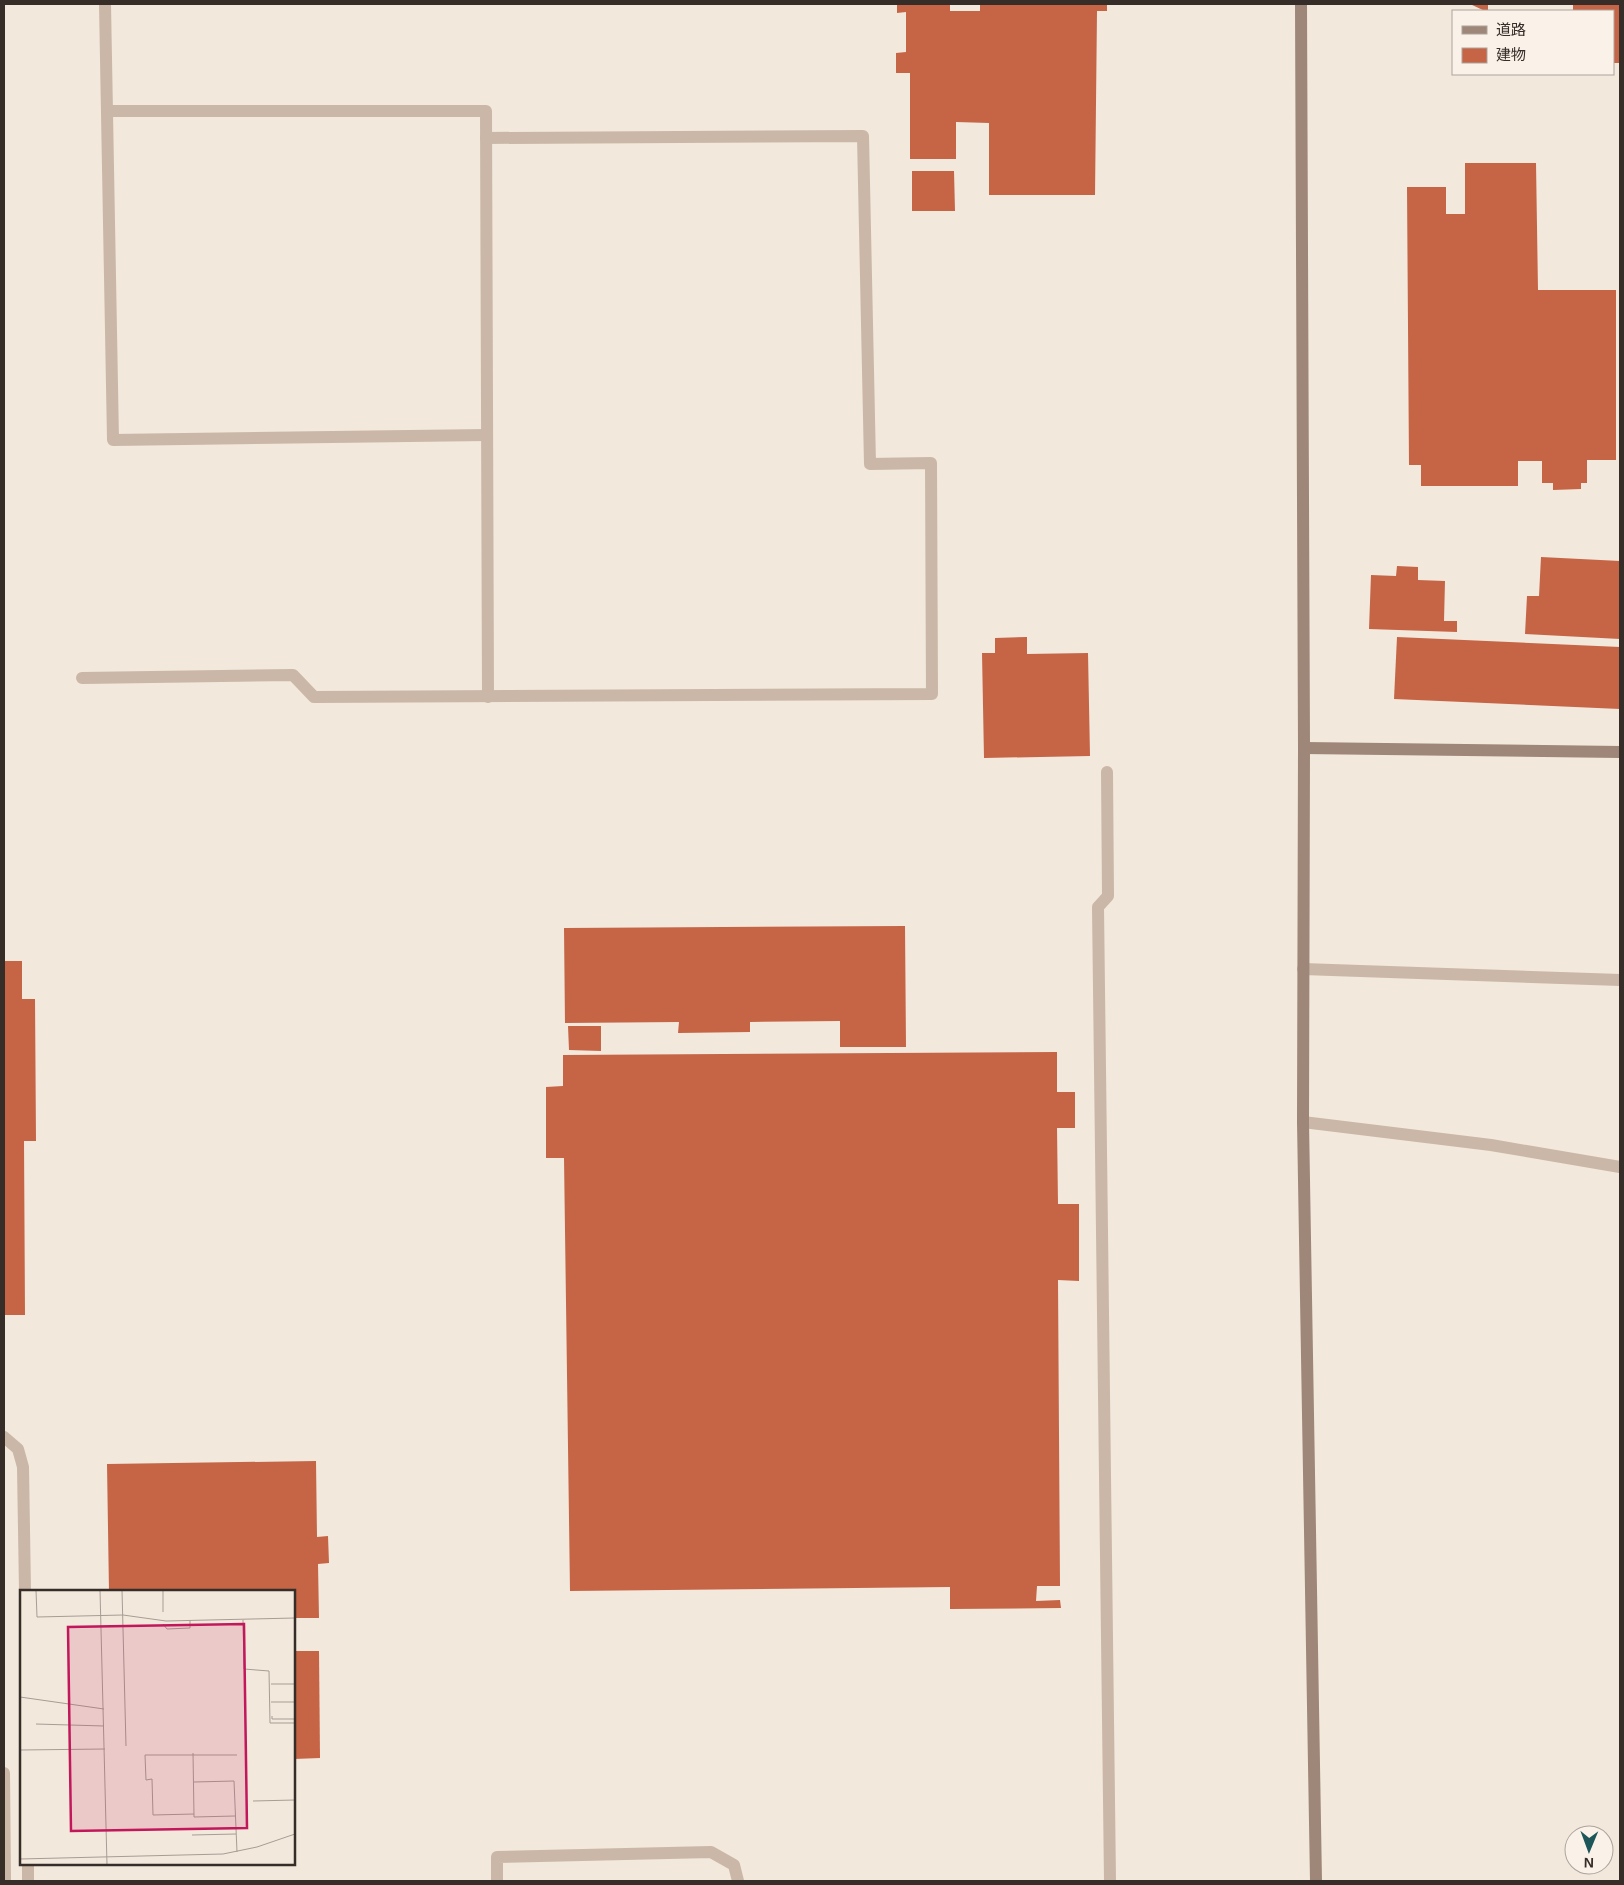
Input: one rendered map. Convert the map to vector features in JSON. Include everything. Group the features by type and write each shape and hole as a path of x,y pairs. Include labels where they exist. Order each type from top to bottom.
{"street":[{"path":"106,4 113,440 487,435"},
{"path":"1301,4 1304,748 1303,1122 1316,1881"},
{"path":"108,111 486,111 488,698"},
{"path":"82,678 293,675 314,697 488,698 932,694 931,464 870,464 863,136 486,138"},
{"path":"1304,748 1620,752"},
{"path":"1107,772 1108,896 1098,907 1110,1881"},
{"path":"1303,969 1620,980"},
{"path":"1303,1122 1491,1145 1620,1166"},
{"path":"4,1437 18,1449 24,1467 25,1590"},
{"path":"4,1773 4,1881"},
{"path":"497,1881 497,1856 711,1852 734,1865 738,1881"},
{"path":"28,1865 28,1881"}],"building":[{"path":"897,4 950,4 950,11 980,11 980,4 1107,4 1107,11 1097,11 1095,195 989,195 989,123 956,122 956,159 910,159 910,73 896,73 896,53 906,52 906,12 897,13"},
{"path":"1470,4 1488,4 1488,10 1483,10"},
{"path":"1573,4 1620,4 1620,63 1614,63 1614,10 1573,10"},
{"path":"1465,163 1536,163 1538,290 1616,290 1616,460 1587,460 1587,483 1581,483 1581,489 1553,490 1553,483 1542,483 1542,461 1518,461 1518,486 1421,486 1421,465 1409,465 1407,187 1446,187 1446,214 1465,214"},
{"path":"912,171 954,171 955,211 912,211"},
{"path":"1541,557 1620,561 1620,639 1525,634 1527,596 1539,596"},
{"path":"1397,566 1418,567 1418,580 1445,581 1444,621 1457,621 1457,632 1369,629 1371,575 1396,576"},
{"path":"1027,637 1027,654 1088,653 1090,756 984,758 982,653 995,653 995,638"},
{"path":"1397,637 1620,647 1620,709 1394,699"},
{"path":"905,926 906,1047 840,1047 840,1021 750,1022 750,1032 678,1033 679,1022 565,1023 564,928"},
{"path":"4,961 22,961 22,999 35,999 36,1141 24,1141 25,1315 4,1315"},
{"path":"568,1026 601,1026 601,1051 569,1050"},
{"path":"1057,1052 1057,1092 1075,1092 1075,1128 1057,1128 1058,1204 1079,1204 1079,1281 1058,1280 1060,1586 1037,1586 1036,1601 1060,1600 1061,1608 950,1609 950,1587 570,1591 564,1158 546,1158 546,1087 563,1086 563,1055"},
{"path":"316,1461 317,1537 328,1536 329,1563 318,1564 319,1618 295,1618 295,1590 109,1590 107,1464"},
{"path":"295,1651 319,1651 320,1758 295,1759"}]}
